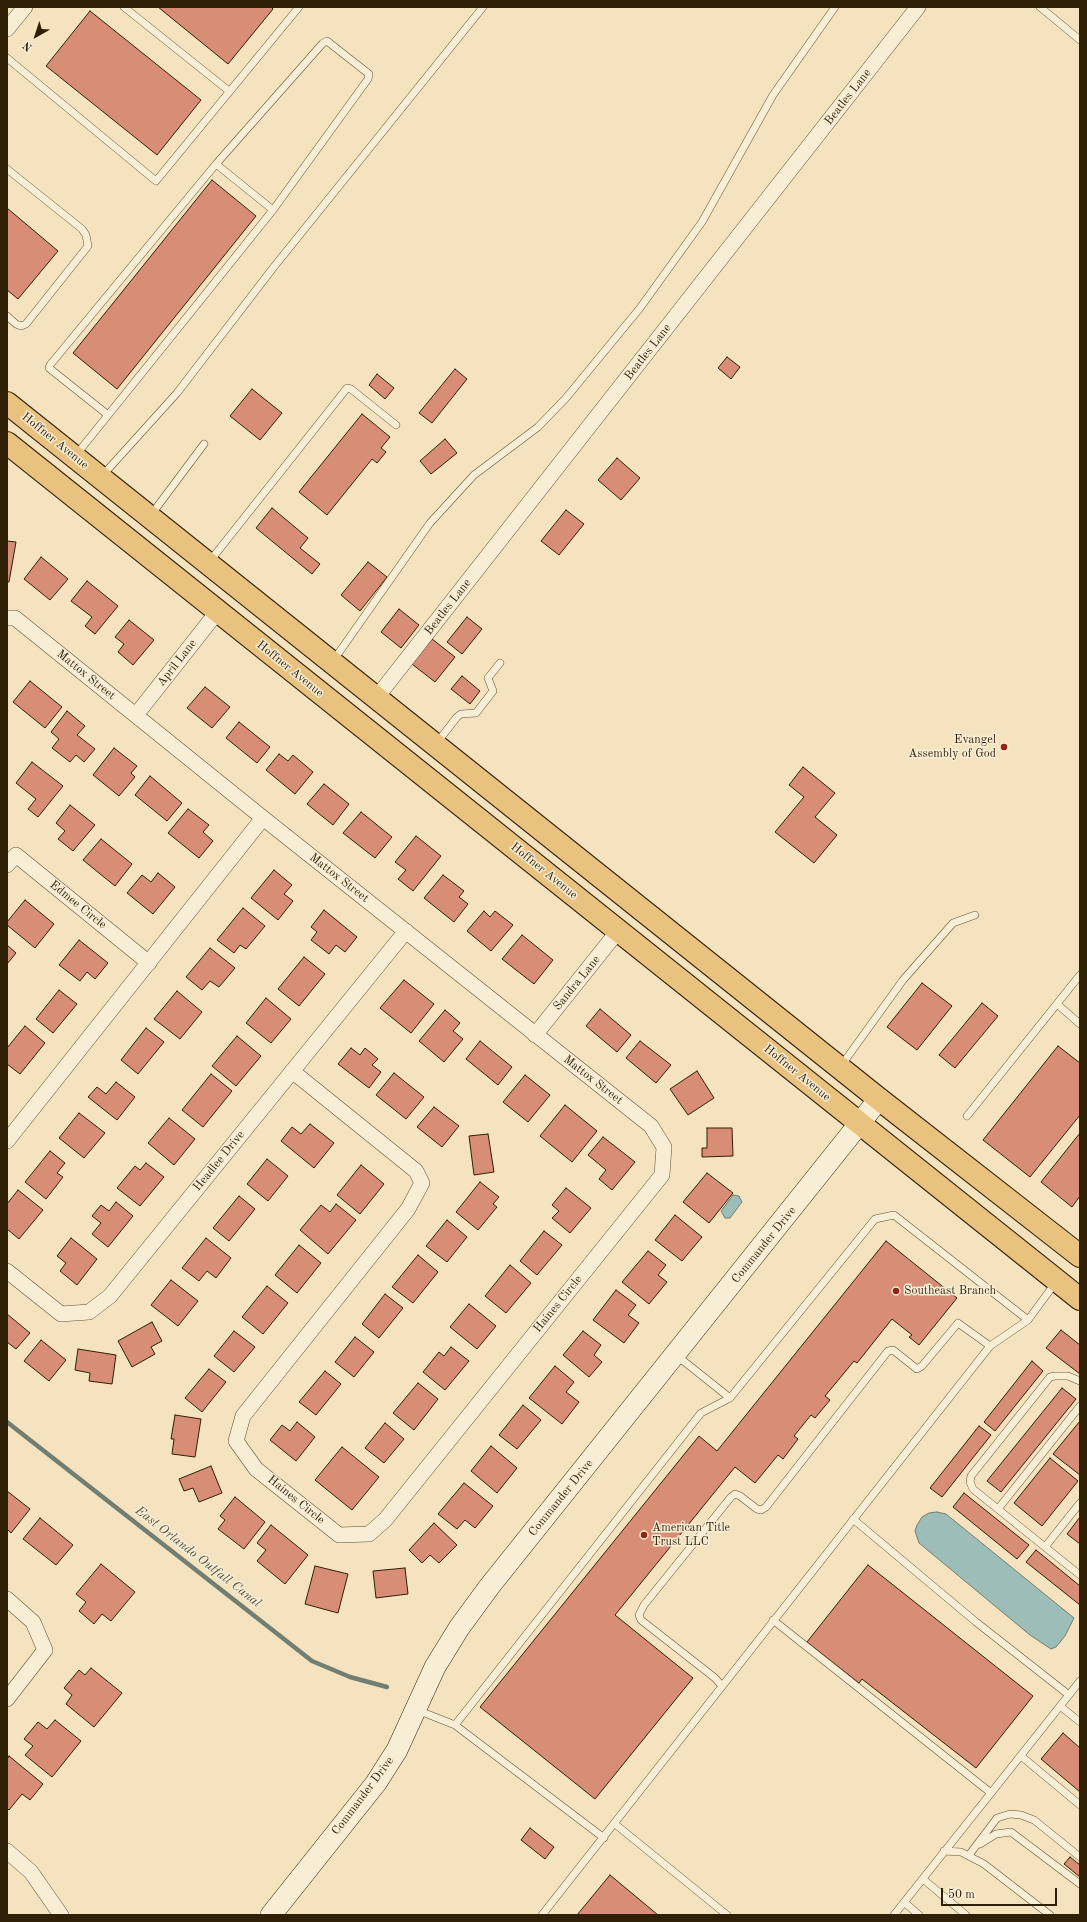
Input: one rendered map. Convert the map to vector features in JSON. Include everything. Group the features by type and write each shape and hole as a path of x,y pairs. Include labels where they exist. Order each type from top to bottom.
{"main road":[{"name":"Hoffner Avenue","path":"7,403 377,696 840,1068 1080,1256"},
{"name":"Hoffner Avenue","path":"7,443 1080,1299"},
{"path":"51,478 72,480 166,554 182,563 208,563"},
{"path":"218,611 239,610 258,616 353,695 377,696"}],"street":[{"path":"7,29 25,7"},
{"name":"Beatles Lane","path":"377,696 918,7"},
{"name":"April Lane","path":"136,715 218,611"},
{"name":"Mattox Street","path":"7,618 15,618 263,818 651,1126 664,1147"},
{"path":"7,1140 263,818"},
{"name":"Edmee Circle","path":"7,865 16,855 149,963"},
{"name":"Headlee Drive","path":"7,1271 61,1314 89,1312 110,1296 406,931"},
{"name":"Sandra Lane","path":"535,1034 618,931"},
{"name":"Haines Circle","path":"292,1071 416,1171 422,1183 408,1209 243,1416 236,1441 256,1469 339,1535 369,1534 385,1520 662,1175 664,1147"},
{"name":"Commander Drive","path":"270,1915 376,1783 397,1750 435,1667 459,1628 494,1581 879,1099"},
{"path":"7,1599 33,1622 44,1650 7,1699"},
{"path":"7,1851 31,1872 61,1915"}],"lane":[{"path":"124,7 230,91"},
{"path":"7,58 156,180 299,7"},
{"path":"100,478 138,438 177,393 277,262 483,7"},
{"path":"332,661 394,576 430,523 474,475 538,427 566,398 640,308 702,222 773,94 835,7"},
{"path":"1040,7 1080,40"},
{"path":"75,457 108,416 273,210 368,79 370,74 327,41 322,43 216,164 50,365 49,368 108,416"},
{"path":"216,164 273,210"},
{"path":"7,169 82,230 86,235 88,246 26,324 21,326 16,324 7,316"},
{"path":"208,563 347,388 351,389 396,426"},
{"path":"150,516 204,444"},
{"path":"436,744 457,717 461,714 476,713 493,691 488,678 500,663"},
{"path":"840,1068 903,980 953,923 975,915"},
{"path":"967,1116 1080,975"},
{"path":"1057,1004 1080,1024"},
{"path":"455,1725 701,1413 730,1398 875,1219 894,1215 1028,1320"},
{"path":"542,1915 990,1346 1028,1320 1057,1281"},
{"path":"722,1686 715,1678 641,1620 639,1615 644,1605 731,1497 735,1494 740,1496 757,1509 762,1510 766,1507 888,1351 894,1350 917,1369 922,1366 958,1323 990,1346"},
{"path":"676,1355 730,1398"},
{"path":"1080,1381 1068,1376 1055,1376 1050,1378 971,1476 970,1482 973,1489 1080,1575"},
{"path":"998,1509 1080,1406"},
{"path":"1045,1547 1080,1503"},
{"path":"853,1519 976,1622 1069,1695"},
{"path":"773,1620 991,1793"},
{"path":"894,1915 1080,1681"},
{"path":"1060,1706 1080,1722"},
{"path":"416,1709 455,1725 604,1838"},
{"path":"1021,1756 1080,1805"},
{"path":"969,1856 997,1818 1010,1814 1021,1815 1034,1820 1080,1857"},
{"path":"615,1824 727,1915"},
{"path":"975,1847 996,1834 1011,1832 1080,1884"},
{"path":"944,1851 961,1852 984,1864 1050,1915"},
{"path":"922,1879 966,1915"},
{"path":"904,1902 919,1915"}],"water":[{"path":"733,1195 739,1196 742,1202 730,1218 725,1218 721,1211"},
{"path":"937,1512 946,1514 1074,1618 1065,1636 1056,1647 1051,1649 1030,1635 919,1543 915,1531 917,1525 922,1517 929,1513"}],"building":[{"path":"158,7 271,7 273,9 228,64"},
{"path":"90,11 201,100 157,155 46,66"},
{"path":"212,180 256,216 117,389 73,353"},
{"path":"7,208 58,251 18,299 7,290"},
{"path":"727,357 740,367 731,379 718,368"},
{"path":"455,369 467,379 432,423 419,413"},
{"path":"377,374 394,388 385,399 369,385"},
{"path":"252,389 282,413 260,440 230,416"},
{"path":"362,414 390,437 381,448 386,452 377,463 372,459 327,515 299,492"},
{"path":"445,439 457,453 431,474 420,461"},
{"path":"617,458 640,478 621,500 598,480"},
{"path":"272,508 308,538 300,548 320,564 312,574 256,528"},
{"path":"566,510 584,524 559,555 541,541"},
{"path":"7,541 16,542 9,582 7,582"},
{"path":"41,557 68,579 50,600 24,579"},
{"path":"368,562 387,577 360,611 341,595"},
{"path":"87,581 118,606 95,634 85,626 92,617 71,601"},
{"path":"399,609 419,625 401,648 381,632"},
{"path":"467,617 482,629 462,654 447,642"},
{"path":"129,620 154,640 133,665 118,652 124,644 115,637"},
{"path":"432,639 455,657 435,682 412,664"},
{"path":"462,676 480,691 470,704 451,689"},
{"path":"30,681 62,707 45,728 13,702"},
{"path":"205,687 230,707 212,728 187,708"},
{"path":"67,711 85,726 77,735 95,749 84,762 76,755 70,762 52,748 59,739 51,732"},
{"path":"239,722 270,747 257,763 226,738"},
{"path":"114,748 137,766 131,773 135,777 119,796 93,775"},
{"path":"279,754 288,761 293,755 313,772 295,794 266,770"},
{"path":"32,762 63,786 38,817 28,809 36,799 16,783"},
{"path":"803,767 835,793 815,817 837,835 814,863 775,832 804,797 789,785"},
{"path":"150,776 182,803 167,821 135,795"},
{"path":"324,784 349,804 333,825 307,804"},
{"path":"70,805 95,825 73,851 58,839 65,831 56,823"},
{"path":"188,809 209,825 203,832 213,841 199,858 168,833"},
{"path":"361,812 392,837 375,858 343,833"},
{"path":"416,836 441,856 413,891 398,879 406,870 395,862"},
{"path":"101,839 132,864 115,886 83,860"},
{"path":"274,870 292,885 284,894 293,901 278,920 251,898"},
{"path":"158,873 175,887 153,914 127,893 142,875 151,882"},
{"path":"443,875 464,891 459,897 468,904 454,922 424,898"},
{"path":"25,900 54,924 35,948 7,925 7,922"},
{"path":"243,908 265,926 246,949 240,945 234,953 217,940"},
{"path":"324,910 357,937 345,952 336,945 329,954 311,940 317,932 311,927"},
{"path":"484,911 490,917 495,911 513,925 491,951 467,931"},
{"path":"522,935 553,960 534,984 502,959"},
{"path":"79,940 108,963 95,979 87,972 80,981 59,965"},
{"path":"7,945 16,953 7,964"},
{"path":"210,948 235,968 219,987 210,981 202,990 186,977"},
{"path":"304,957 325,974 299,1006 278,989"},
{"path":"404,980 434,1004 411,1033 380,1008"},
{"path":"922,983 952,1006 917,1050 887,1027"},
{"path":"59,990 77,1004 53,1033 36,1019"},
{"path":"177,991 202,1012 180,1039 154,1019"},
{"path":"266,998 291,1019 271,1043 246,1023"},
{"path":"982,1003 998,1016 955,1068 939,1055"},
{"path":"600,1009 631,1035 617,1052 586,1026"},
{"path":"445,1010 460,1023 453,1031 463,1039 444,1062 419,1041"},
{"path":"25,1026 45,1043 20,1074 7,1064 7,1048"},
{"path":"146,1028 164,1042 138,1074 121,1060"},
{"path":"237,1036 261,1056 236,1086 212,1066"},
{"path":"480,1041 512,1067 498,1085 466,1059"},
{"path":"640,1041 671,1065 656,1083 626,1058"},
{"path":"1058,1046 1080,1063 1080,1115 1030,1177 983,1140"},
{"path":"351,1048 360,1055 365,1048 378,1059 372,1065 381,1072 369,1088 338,1064"},
{"path":"697,1071 714,1098 688,1115 670,1089"},
{"path":"394,1073 424,1097 406,1119 376,1095"},
{"path":"211,1074 232,1091 203,1127 182,1110"},
{"path":"525,1075 550,1095 528,1122 503,1102"},
{"path":"116,1082 135,1097 117,1120 88,1097 97,1087 106,1094"},
{"path":"565,1105 597,1131 572,1162 540,1136"},
{"path":"434,1107 459,1126 442,1147 417,1127"},
{"path":"79,1113 105,1133 84,1158 59,1138"},
{"path":"169,1118 195,1139 174,1165 148,1143"},
{"path":"310,1124 334,1143 314,1168 281,1141 292,1127 301,1134"},
{"path":"707,1128 732,1128 733,1156 702,1157 702,1148 707,1148"},
{"path":"1080,1133 1080,1196 1072,1207 1041,1182"},
{"path":"488,1134 494,1172 474,1175 469,1136"},
{"path":"603,1137 635,1162 612,1190 599,1179 606,1170 588,1155"},
{"path":"50,1151 65,1163 57,1173 63,1177 46,1199 25,1182"},
{"path":"267,1159 288,1176 268,1201 247,1184"},
{"path":"146,1163 164,1177 140,1206 117,1188 135,1166 140,1170"},
{"path":"361,1165 384,1184 360,1214 337,1195"},
{"path":"707,1173 733,1193 709,1223 683,1202"},
{"path":"480,1182 499,1197 493,1204 497,1207 478,1230 456,1212"},
{"path":"566,1188 591,1208 570,1233 552,1218 559,1211 552,1205"},
{"path":"18,1190 43,1210 19,1239 7,1229 7,1204"},
{"path":"239,1196 255,1209 229,1241 213,1228"},
{"path":"116,1202 133,1216 108,1247 92,1234 101,1223 92,1216 101,1205 109,1211"},
{"path":"336,1204 356,1220 328,1254 300,1230 321,1205 330,1212"},
{"path":"675,1215 702,1237 682,1261 655,1240"},
{"path":"447,1220 467,1237 447,1262 426,1246"},
{"path":"544,1231 562,1245 537,1275 520,1261"},
{"path":"71,1238 97,1259 77,1285 60,1271 66,1263 57,1256"},
{"path":"206,1238 231,1258 216,1278 207,1271 199,1281 182,1268"},
{"path":"886,1241 957,1298 919,1345 909,1337 912,1335 892,1319 857,1363 854,1361 825,1396 830,1400 815,1418 811,1415 794,1436 798,1439 783,1459 778,1455 755,1483 735,1467 615,1615 693,1678 595,1799 480,1707 699,1436 717,1451"},
{"path":"299,1245 321,1263 297,1293 275,1275"},
{"path":"648,1251 666,1265 658,1275 667,1282 649,1304 622,1282"},
{"path":"418,1255 438,1272 413,1303 392,1287"},
{"path":"510,1265 531,1283 506,1313 485,1296"},
{"path":"171,1280 198,1301 178,1326 151,1305"},
{"path":"267,1286 288,1303 263,1334 242,1317"},
{"path":"616,1290 636,1305 628,1315 639,1323 624,1343 593,1320"},
{"path":"385,1294 403,1308 379,1338 362,1324"},
{"path":"469,1304 496,1326 477,1349 450,1327"},
{"path":"7,1314 30,1333 16,1349 7,1342"},
{"path":"152,1322 162,1341 151,1347 155,1354 132,1367 118,1341"},
{"path":"1061,1330 1080,1345 1080,1374 1046,1348"},
{"path":"234,1331 255,1347 234,1372 214,1356"},
{"path":"583,1331 601,1345 594,1355 602,1362 589,1377 563,1355"},
{"path":"355,1337 374,1352 354,1377 335,1362"},
{"path":"41,1340 66,1360 49,1381 24,1361"},
{"path":"451,1347 469,1361 445,1390 423,1372 439,1352 444,1356"},
{"path":"78,1349 116,1355 112,1384 89,1381 90,1373 75,1370"},
{"path":"1032,1361 1043,1371 995,1431 984,1422"},
{"path":"555,1366 574,1382 566,1392 579,1402 562,1424 529,1398"},
{"path":"209,1369 226,1382 202,1412 185,1398"},
{"path":"325,1371 341,1384 316,1415 299,1402"},
{"path":"418,1383 438,1399 414,1430 393,1413"},
{"path":"1062,1388 1076,1399 1001,1492 987,1481"},
{"path":"523,1405 541,1420 517,1449 499,1435"},
{"path":"175,1415 201,1419 195,1457 172,1454 174,1439 171,1439"},
{"path":"1080,1421 1080,1475 1053,1454"},
{"path":"297,1422 315,1437 296,1461 270,1440 282,1425 290,1431"},
{"path":"385,1423 404,1439 384,1463 365,1448"},
{"path":"979,1426 991,1435 942,1497 930,1488"},
{"path":"491,1446 517,1468 497,1493 471,1471"},
{"path":"342,1447 379,1477 352,1510 315,1480"},
{"path":"1050,1458 1078,1481 1042,1526 1014,1503"},
{"path":"211,1466 222,1493 199,1502 193,1488 184,1491 179,1479"},
{"path":"464,1483 493,1506 475,1528 465,1520 457,1529 438,1514"},
{"path":"7,1491 30,1509 11,1533 7,1529"},
{"path":"964,1493 1029,1545 1017,1559 953,1507"},
{"path":"235,1497 265,1522 244,1549 218,1529 225,1520 220,1516"},
{"path":"1080,1517 1080,1544 1067,1534"},
{"path":"40,1518 73,1545 56,1565 23,1539"},
{"path":"434,1523 457,1545 439,1563 430,1555 422,1563 409,1550"},
{"path":"271,1525 308,1555 285,1584 257,1561 266,1550 257,1543"},
{"path":"1036,1550 1080,1586 1080,1605 1026,1562"},
{"path":"101,1564 135,1592 111,1621 102,1614 94,1624 79,1611 86,1602 76,1594"},
{"path":"868,1565 1033,1696 976,1768 862,1679 859,1683 807,1642"},
{"path":"315,1566 348,1574 338,1613 305,1604"},
{"path":"405,1568 408,1594 376,1598 373,1571"},
{"path":"91,1668 122,1693 94,1727 66,1704 72,1695 64,1688 79,1670 85,1675"},
{"path":"55,1720 81,1741 52,1777 25,1755 33,1746 24,1739 38,1722 47,1729"},
{"path":"1063,1733 1080,1748 1080,1792 1041,1759"},
{"path":"9,1756 43,1784 30,1800 22,1794 9,1810 7,1808 7,1759"},
{"path":"530,1828 554,1847 545,1859 521,1840"},
{"path":"1070,1857 1080,1865 1080,1877 1064,1864"},
{"path":"610,1875 658,1915 577,1915"}],"waterway":[{"name":"East Orlando Outfall Canal","path":"7,1422 312,1661 350,1677 387,1687"}],"place":[{"name":"Evangel Assembly of God","path":"1004,747"},
{"name":"Southeast Branch","path":"896,1291"},
{"name":"American Title Trust LLC","path":"644,1535"}]}
